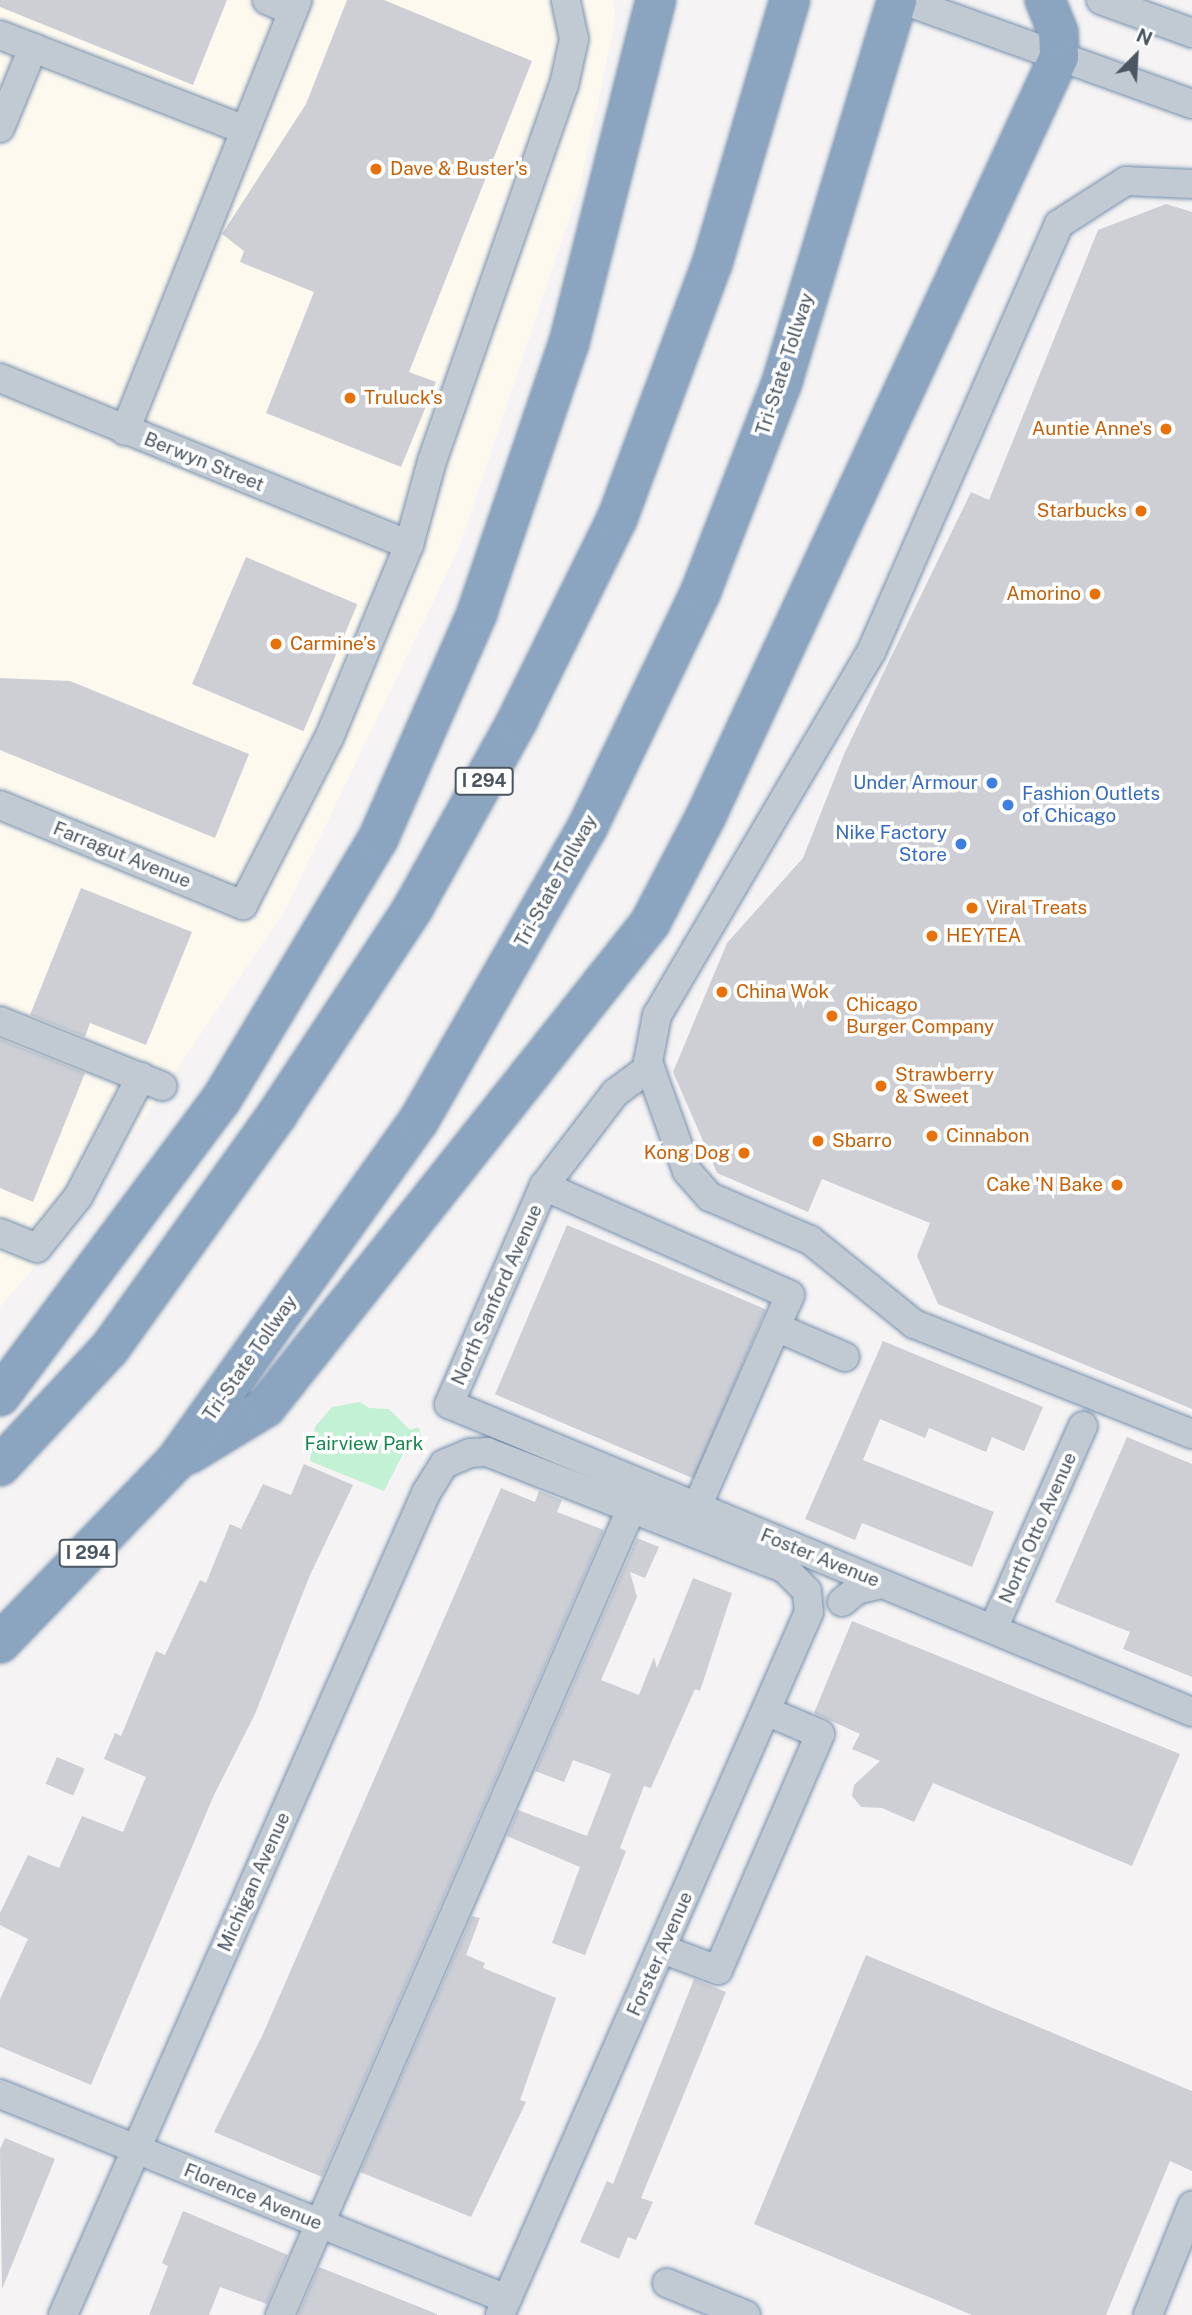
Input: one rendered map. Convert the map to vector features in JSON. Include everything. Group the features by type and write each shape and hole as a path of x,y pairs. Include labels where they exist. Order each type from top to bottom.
{"highway":[{"name":"I 294","path":"0,1466 110,1348 278,1113 413,908 517,721 617,519 713,261 790,0"},
{"name":"Tri-State Tollway","path":"0,1643 175,1462 419,1120 587,828 701,592 782,383 897,0"},
{"path":"175,1462 266,1407 650,923 705,818 1059,57 1058,32 1045,0"},
{"path":"0,1396 221,1101 378,839 477,613 569,343 651,4"}],"street":[{"path":"125,431 295,5 267,0"},
{"path":"409,545 432,461 564,85 573,39 566,0"},
{"path":"903,0 1192,104"},
{"path":"1101,0 1192,33"},
{"path":"0,34 33,48 116,67 245,130"},
{"path":"0,128 33,48"},
{"path":"1192,184 1126,181 1059,223 871,652 657,1015 650,1067 687,1171 710,1197 810,1240 914,1324 1192,1434"},
{"name":"Berwyn Street","path":"0,378 409,545"},
{"name":"Farragut Avenue","path":"0,805 243,905 329,738 409,545"},
{"path":"0,1021 152,1082 78,1197 37,1248 0,1233"},
{"name":"North Sanford Avenue","path":"449,1405 544,1186 615,1093 650,1067"},
{"path":"544,1186 790,1295 697,1507"},
{"path":"776,1327 845,1357"},
{"name":"Foster Avenue","path":"449,1405 1192,1712"},
{"name":"North Otto Avenue","path":"993,1629 1083,1426"},
{"name":"Foster Avenue","path":"456,1457 470,1453 504,1456 785,1569 807,1591"},
{"name":"Michigan Avenue","path":"63,2315 426,1493 444,1464 456,1457"},
{"path":"280,2315 632,1507"},
{"path":"842,1602 857,1590 881,1584"},
{"name":"Forster Avenue","path":"503,2307 768,1712 809,1612 807,1591"},
{"path":"662,1948 718,1970 820,1734 768,1712"},
{"name":"Florence Avenue","path":"0,2094 320,2224 503,2307"},
{"path":"1148,2315 1192,2206"},
{"path":"667,2283 746,2315"}],"shaded area":[{"path":"0,0 612,0 616,17 580,186 459,548 285,910 72,1224 0,1307"}],"green space":[{"name":"Fairview Park","path":"360,1402 369,1408 389,1409 410,1430 419,1427 422,1441 405,1450 384,1491 310,1461 315,1427 332,1407"}],"building":[{"path":"0,0 227,0 193,85 0,7"},
{"name":"Dave & Buster's","path":"347,0 384,0 532,61 409,372 436,382 401,467 266,413 314,292 240,262 244,251 222,234 306,104"},
{"name":"Fashion Outlets of Chicago","path":"1166,204 1192,212 1192,1409 938,1304 917,1256 930,1223 822,1179 808,1212 717,1173 673,1072 727,943 803,858 845,752 971,492 989,500 1098,230"},
{"name":"Carmine’s","path":"246,557 357,604 303,731 192,684"},
{"path":"0,678 70,681 249,754 215,838 0,750"},
{"path":"81,888 192,932 146,1045 90,1023 85,1037 30,1015"},
{"path":"0,1039 85,1073 33,1202 0,1188"},
{"path":"567,1225 766,1309 694,1479 495,1394"},
{"path":"883,1341 1043,1407 1024,1451 992,1437 986,1452 929,1428 925,1438 880,1419 863,1460 994,1512 972,1567 862,1523 855,1540 805,1519"},
{"path":"1127,1437 1192,1464 1192,1677 1123,1649 1130,1632 1055,1602"},
{"path":"304,1464 353,1485 310,1575 255,1714 214,1795 91,2085 0,2047 0,1999 28,1939 0,1925 0,1913 28,1855 59,1868 82,1816 123,1832 146,1777 104,1759 115,1733 121,1736 156,1651 165,1655 200,1580 206,1583 230,1524 241,1529 263,1484 291,1495"},
{"path":"501,1488 535,1502 539,1491 562,1500 557,1512 604,1530 322,2177 214,2132 263,2034"},
{"path":"637,1538 659,1547 645,1578 630,1572 637,1597 601,1680 639,1695 654,1657 657,1668 693,1578 732,1593 700,1691 695,1689 651,1788 644,1786 620,1848 626,1851 585,1955 552,1943 580,1867 507,1836 518,1810 587,1836 611,1774 573,1760 564,1782 535,1771"},
{"path":"852,1621 1180,1754 1132,1866 933,1783 914,1822 882,1808 861,1807 852,1796 854,1785 880,1761 852,1749 860,1734 814,1713"},
{"path":"57,1757 85,1769 73,1795 46,1784"},
{"path":"472,1916 480,1918 466,1955 485,1963 483,1968 556,1998 520,2100 526,2102 471,2217 360,2172"},
{"path":"866,1955 1192,2091 1192,2171 1170,2161 1106,2315 972,2315 754,2224"},
{"path":"694,1979 726,1992 641,2198 653,2202 636,2240 628,2237 619,2259 580,2242 607,2181 613,2184"},
{"path":"5,2138 55,2159 2,2289 0,2149"},
{"path":"183,2211 288,2255 267,2304 220,2287 209,2315 149,2315 168,2266 162,2263"},
{"path":"319,2267 437,2314 437,2315 298,2315"}],"place":[{"name":"Dave & Buster's","path":"376,169"},
{"name":"Truluck's","path":"350,398"},
{"name":"Auntie Anne's","path":"1166,429"},
{"name":"Starbucks","path":"1141,511"},
{"name":"Amorino","path":"1095,594"},
{"name":"Carmine’s","path":"276,644"},
{"name":"Under Armour","path":"992,783"},
{"name":"Fashion Outlets of Chicago","path":"1008,805"},
{"name":"Nike Factory Store","path":"961,844"},
{"name":"Viral Treats","path":"972,908"},
{"name":"HEYTEA","path":"932,936"},
{"name":"China Wok","path":"722,992"},
{"name":"Chicago Burger Company","path":"832,1016"},
{"name":"Strawberry & Sweet","path":"881,1086"},
{"name":"Cinnabon","path":"932,1136"},
{"name":"Sbarro","path":"818,1141"},
{"name":"Kong Dog","path":"744,1153"},
{"name":"Cake 'N Bake","path":"1117,1185"}]}
